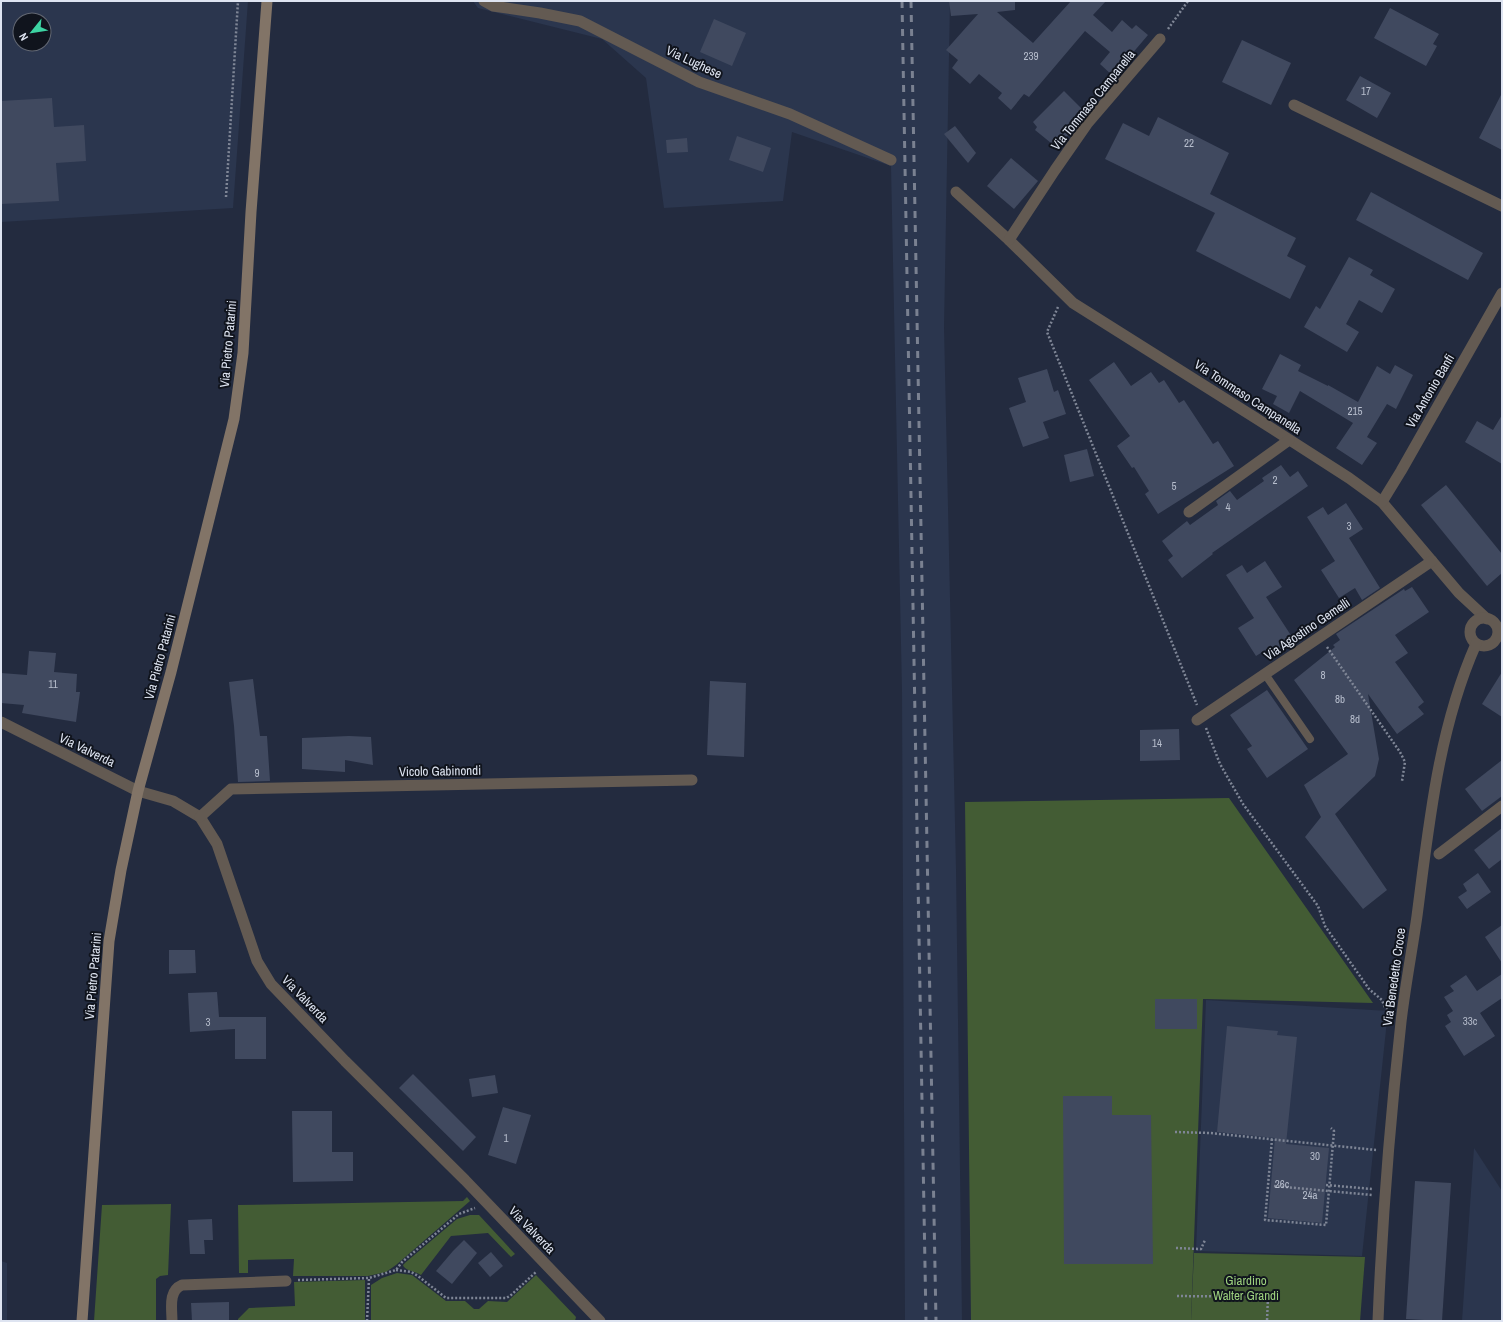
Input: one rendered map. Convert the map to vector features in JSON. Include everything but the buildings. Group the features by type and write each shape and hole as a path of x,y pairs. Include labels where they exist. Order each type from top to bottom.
{"main road":[{"name":"Via Pietro Patarini","path":"82,1321 109,941 120,870 138,791 171,672 234,419 243,353 251,212 267,1"}],"street":[{"name":"Via Lughese","path":"484,1 493,6 580,21 699,82 790,114 891,160"},
{"name":"Via Tommaso Campanella","path":"1009,240 1087,124 1160,39"},
{"path":"1294,105 1502,206"},
{"name":"Via Tommaso Campanella","path":"956,192 1009,240 1073,303 1349,478 1382,502 1459,593 1495,624 1500,637 1492,644 1488,646 1479,646 1470,637 1470,628 1472,624 1468,610 1459,593"},
{"name":"Via Antonio Banfi","path":"1382,502 1502,293"},
{"path":"1189,512 1289,440"},
{"name":"Via Agostino Gemelli","path":"1200,719 1432,561"},
{"path":"1472,624 1478,619 1487,618"},
{"name":"Via Benedetto Croce","path":"1378,1321 1381,1250 1400,1036 1433,798 1442,748 1453,705 1468,661 1476,644"},
{"name":"Via Valverda","path":"1,722 138,791 173,801 200,817 217,844 257,961 271,984 345,1061 465,1180 600,1321"},
{"name":"Vicolo Gabinondi","path":"200,817 231,789 692,780"},
{"path":"1439,854 1502,806"},
{"path":"172,1321 172,1295 176,1288 182,1285 289,1280"}],"lane":[{"path":"1265,674 1310,739"}],"path":[{"path":"226,197 238,1"},
{"path":"1160,39 1188,1"},
{"path":"1064,294 1047,332 1200,719 1220,764 1243,804 1318,906 1325,926 1369,989 1382,1000 1385,1008 1391,1010"},
{"path":"1320,637 1400,752 1404,762 1402,781"},
{"path":"1272,1139 1270,1179 1265,1220 1326,1225 1328,1185 1334,1131 1331,1128"},
{"path":"1175,1132 1210,1133 1377,1150"},
{"path":"1328,1185 1373,1189"},
{"path":"1274,1186 1372,1195"},
{"path":"396,1270 402,1262 459,1214 475,1208 480,1214"},
{"path":"1176,1248 1201,1249 1205,1240"},
{"path":"289,1280 369,1278 396,1270 412,1272 446,1298 506,1298 537,1272 532,1267"},
{"path":"367,1321 369,1278"},
{"path":"1177,1296 1268,1297 1267,1321"}],"shaded area":[{"path":"1,1 248,1 233,208 1,222"},
{"path":"473,1 950,1 944,327 956,869 962,1321 905,1321 902,691 891,166 792,132 783,201 664,208 646,78 602,39 478,8"},
{"path":"1206,1000 1388,1011 1362,1256 1196,1251"},
{"path":"1474,1148 1502,1191 1502,1321 1462,1321"},
{"path":"1,1261 7,1263 7,1321 1,1321"}],"green space":[{"path":"1229,798 1373,1003 1203,999 1191,1321 971,1321 965,802"},
{"path":"467,1197 470,1201 386,1272 368,1276 293,1276 294,1259 248,1260 248,1273 239,1273 238,1205 463,1201"},
{"path":"171,1204 168,1275 160,1276 156,1279 156,1321 94,1321 102,1205"},
{"path":"470,1215 479,1215 515,1254 511,1257 488,1233 451,1236 421,1275 404,1267 403,1265 406,1262 457,1219"},
{"name":"Giardino Walter Grandi","path":"1194,1253 1365,1257 1360,1321 1191,1321"},
{"path":"397,1273 412,1275 446,1301 465,1301 474,1309 479,1309 488,1301 507,1302 536,1275 576,1317 575,1321 371,1321 371,1285 382,1278"},
{"path":"365,1280 365,1321 238,1321 238,1319 249,1308 295,1306 294,1282"}],"railway":[{"path":"902,1 926,1321"},
{"path":"911,1 936,1321"}]}
